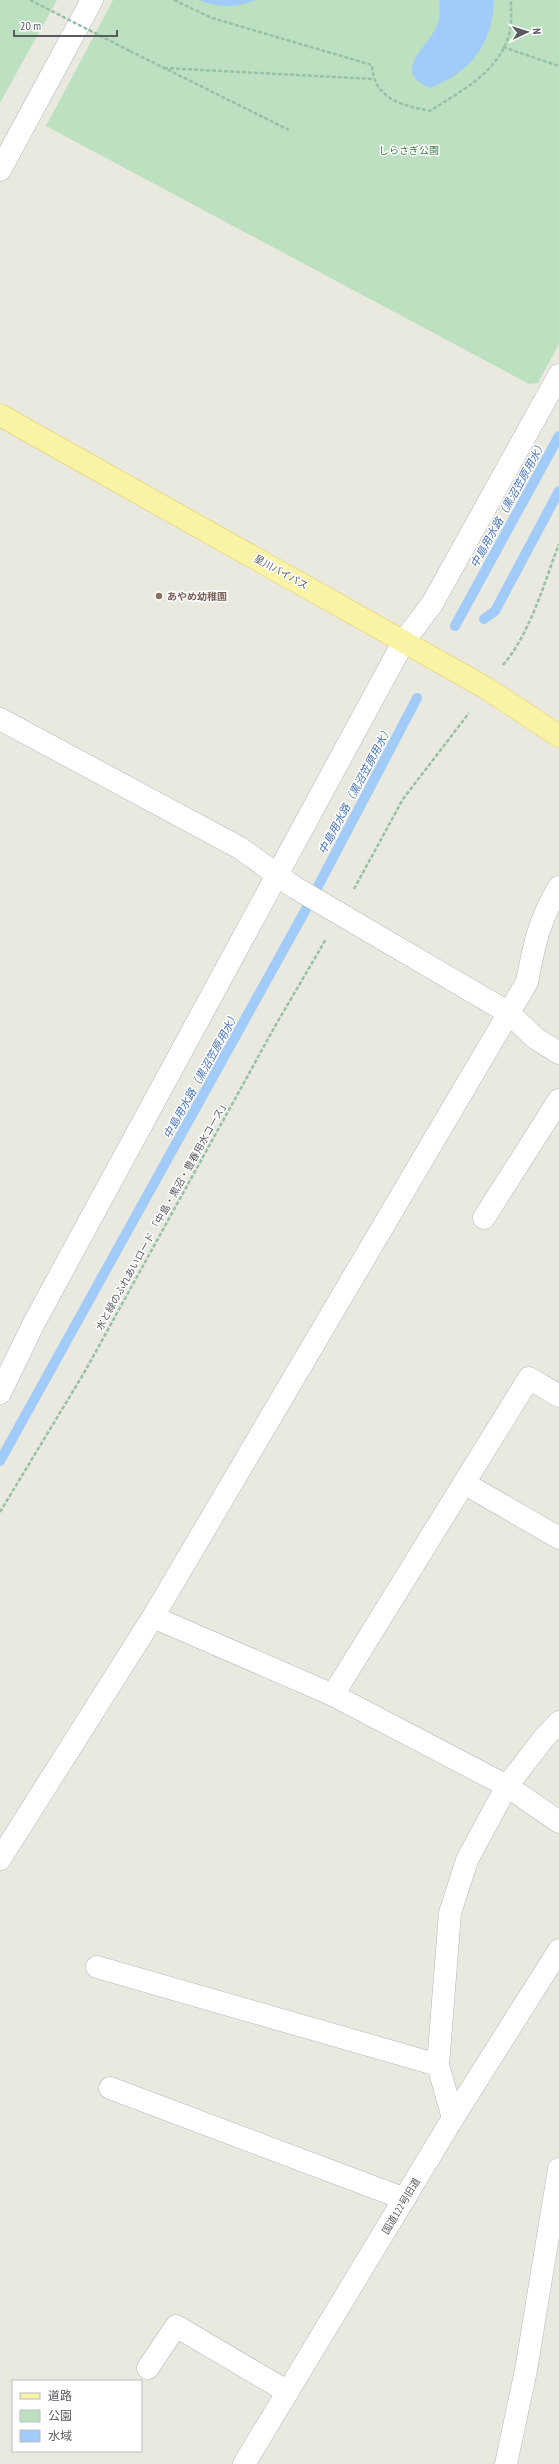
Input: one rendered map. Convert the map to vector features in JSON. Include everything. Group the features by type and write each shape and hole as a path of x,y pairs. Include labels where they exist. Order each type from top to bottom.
{"main road":[{"name":"星川バイパス","path":"0,415 486,688 559,736"}],"street":[{"path":"0,170 92,0"},
{"path":"0,1394 34,1323 285,881 404,641 432,604 559,375"},
{"path":"0,719 240,848 285,881 509,1013 535,1038 559,1053"},
{"path":"0,1858 153,1617 527,982 535,940 545,910 559,887"},
{"path":"484,1218 559,1100"},
{"path":"333,1695 529,1378 559,1396"},
{"path":"464,1483 559,1538"},
{"path":"153,1617 333,1695 507,1786 559,1822"},
{"path":"453,2118 438,2065 450,1913 467,1860 507,1786 544,1738 559,1722"},
{"name":"国道122号旧道","path":"244,2464 453,2118 559,1950"},
{"path":"97,1967 438,2065"},
{"path":"110,2088 405,2199"},
{"path":"506,2464 526,2370 559,2169"},
{"path":"148,2368 176,2326 288,2392"}],"path":[{"path":"30,0 289,130"},
{"path":"174,0 212,18 372,66 373,79 383,95 410,107 430,111 475,82 495,65 510,31 511,0"},
{"path":"503,46 559,66"},
{"path":"164,68 373,79"},
{"path":"498,670 518,642 559,544"},
{"path":"352,893 403,799 471,710"},
{"name":"水と緑のふれあいロード 「中島・黒沼・豊春用水コース」","path":"0,1512 84,1373 274,1028 328,936"}],"green space":[{"path":"0,0 57,0 0,103"},
{"name":"しらさぎ公園","path":"113,0 559,0 559,344 538,383 529,384 46,126"}],"water":[{"path":"199,0 256,0 235,6 220,6"},
{"path":"439,0 494,0 493,16 484,43 477,55 457,74 430,88 418,81 413,73 412,66 438,22 440,11"}],"waterway":[{"name":"中島用水路（黒沼笠原用水）","path":"455,626 559,436"},
{"path":"484,619 495,611 559,491"},
{"name":"中島用水路（黒沼笠原用水）","path":"0,1461 305,911 417,698"}],"place":[{"name":"あやめ幼稚園","path":"159,596"}]}
